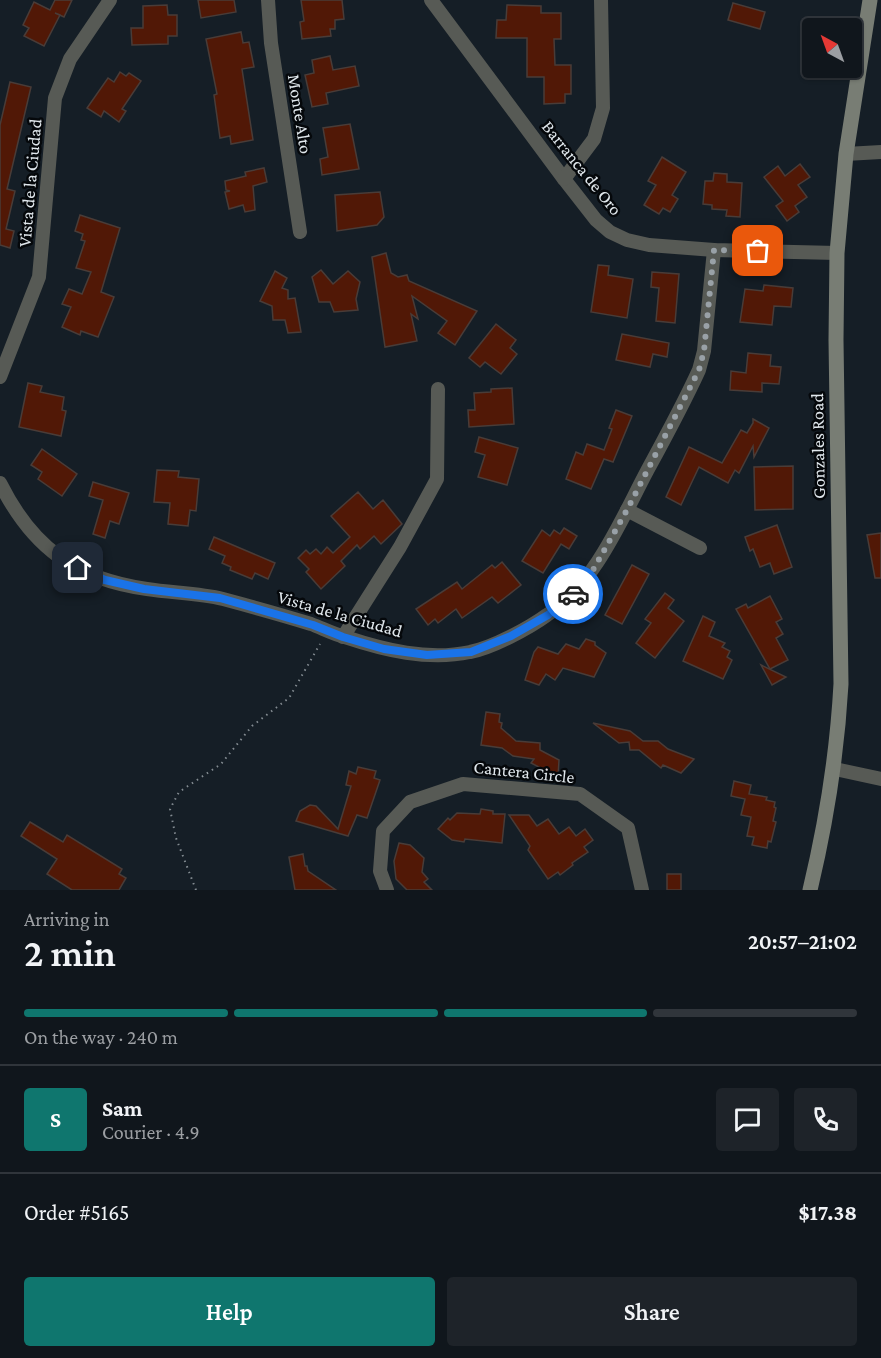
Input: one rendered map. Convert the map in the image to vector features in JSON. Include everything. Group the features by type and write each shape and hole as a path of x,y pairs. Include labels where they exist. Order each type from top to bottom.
{"street":[{"name":"Vista de la Ciudad","path":"0,377 39,277 55,98 70,59 110,0"},
{"name":"Monte Alto","path":"268,0 271,43 300,232"},
{"name":"Barranca de Oro","path":"431,0 564,179 596,220 610,232 627,240 649,245 714,250 837,253"},
{"path":"564,179 594,139 603,108 601,0"},
{"name":"Gonzales Road","path":"810,890 835,769 842,684 836,340 837,253 846,154 870,0"},
{"path":"846,154 881,152"},
{"name":"Vista de la Ciudad","path":"0,483 13,508 31,532 52,552 78,568 105,580 144,589 220,598 384,649 427,655 471,652 511,636 548,615 572,595 593,570 627,510 699,370 704,351 714,250"},
{"path":"343,637 400,547 437,479 438,389"},
{"path":"627,510 700,548"},
{"path":"835,769 881,779"},
{"name":"Cantera Circle","path":"387,890 380,871 383,831 410,802 463,784 580,794 628,828 642,890"}],"path":[{"path":"196,890 176,838 170,809 179,792 221,764 252,726 289,698 327,631"}],"building":[{"path":"55,0 72,0 64,17 60,15 44,46 24,36 29,28 23,25 34,2 50,10"},
{"path":"198,0 234,0 236,12 201,18"},
{"path":"301,0 342,0 344,19 335,20 335,29 330,29 331,36 302,39 300,22 304,21"},
{"path":"733,3 765,12 760,29 728,20"},
{"path":"167,5 168,15 177,15 177,36 168,36 168,44 132,45 131,28 143,28 143,6"},
{"path":"507,5 541,6 541,13 561,13 561,39 554,39 555,65 571,65 571,94 565,94 565,103 544,104 544,77 527,77 527,38 496,38 497,20 506,20"},
{"path":"241,32 243,43 249,42 254,67 242,69 253,140 231,144 230,136 220,138 214,95 217,94 206,39"},
{"path":"330,56 333,70 355,66 359,86 326,93 328,104 312,107 305,75 314,73 312,60"},
{"path":"120,72 126,76 129,73 141,81 122,109 126,111 119,122 104,111 101,117 87,108 108,78 114,82"},
{"path":"10,82 31,87 7,189 15,191 6,229 14,231 10,248 0,245 0,125"},
{"path":"350,124 359,169 322,175 320,159 328,157 323,128"},
{"path":"662,157 686,172 672,195 678,199 670,212 663,208 659,214 644,205 656,185 648,181"},
{"path":"800,164 810,177 798,185 807,197 795,206 799,212 787,221 776,206 783,201 764,177 778,166 785,176"},
{"path":"264,168 267,182 253,186 255,210 245,212 243,205 229,209 225,192 230,191 226,190 225,181 246,176 245,172"},
{"path":"714,173 727,174 727,182 742,183 740,217 726,216 727,210 712,209 712,205 703,204 705,181 713,181"},
{"path":"380,192 384,217 377,225 337,231 335,195"},
{"path":"80,215 120,228 101,292 114,297 98,337 81,331 80,335 62,327 71,307 62,304 69,289 82,294 91,272 76,268 85,241 81,240 83,234 75,231"},
{"path":"386,253 391,273 398,277 407,275 409,281 477,311 455,345 438,333 447,321 412,296 418,319 411,314 417,341 385,347 372,257"},
{"path":"598,265 609,266 608,275 633,279 627,318 591,312"},
{"path":"321,270 333,284 348,271 360,282 356,299 358,310 334,312 330,302 319,302 312,277"},
{"path":"275,271 287,278 282,288 288,290 288,299 295,298 301,332 288,333 285,320 273,320 272,306 260,301"},
{"path":"652,272 679,274 675,323 656,321 659,288 651,287"},
{"path":"764,285 793,288 791,307 774,306 772,325 740,322 745,289 763,291"},
{"path":"496,324 516,340 510,348 517,354 501,374 485,362 480,367 469,358"},
{"path":"622,334 669,343 667,357 653,354 650,367 616,360"},
{"path":"748,353 771,355 770,366 781,367 779,384 762,383 762,392 730,390 731,371 746,373"},
{"path":"28,383 42,386 40,392 64,397 62,410 66,411 61,436 19,427"},
{"path":"512,388 514,424 469,427 468,410 475,410 474,393"},
{"path":"616,410 632,416 613,462 604,459 591,489 566,479 576,452 583,455 587,444 604,450"},
{"path":"753,419 769,428 754,457 753,446 739,473 735,470 728,483 699,467 681,505 666,497 689,447 722,463 741,430 747,433"},
{"path":"479,437 518,448 507,485 478,477 485,455 475,452"},
{"path":"42,449 77,474 62,496 38,479 42,472 31,465"},
{"path":"793,466 793,509 755,510 754,467"},
{"path":"157,470 179,471 178,477 199,479 196,511 190,510 188,526 168,524 170,503 154,502"},
{"path":"93,482 129,493 119,524 110,521 105,538 93,534 103,500 89,496"},
{"path":"358,492 373,509 383,500 402,524 381,544 374,536 360,549 357,545 341,561 345,566 321,589 306,572 309,569 298,558 306,550 310,554 316,549 321,554 327,547 333,553 350,537 331,516"},
{"path":"777,525 792,567 774,574 770,563 760,567 745,537"},
{"path":"564,528 577,536 569,549 561,544 543,573 522,561 542,530 550,536 554,530 560,534"},
{"path":"881,533 881,578 875,578 867,535"},
{"path":"214,537 275,563 268,579 255,573 252,579 230,570 231,567 222,563 225,556 209,549"},
{"path":"502,562 521,585 498,603 492,597 462,618 456,609 438,623 435,619 428,625 416,609 457,582 462,589 492,565 495,568"},
{"path":"632,565 649,574 622,624 605,615"},
{"path":"665,593 674,600 668,608 684,621 655,658 636,643 651,623 645,619"},
{"path":"770,596 782,619 776,622 783,634 776,638 788,660 770,669 736,609 746,604 748,608"},
{"path":"703,616 715,622 709,636 725,643 722,647 730,651 727,657 732,660 723,679 683,661"},
{"path":"586,639 595,642 595,645 606,653 594,677 563,668 555,680 546,674 539,685 525,680 534,652 538,647 558,654 566,644 579,649"},
{"path":"761,665 786,677 772,685"},
{"path":"486,712 500,714 501,728 516,741 540,743 540,750 559,760 558,777 531,763 534,759 513,756 502,748 481,745"},
{"path":"593,723 630,731 643,741 658,741 668,749 694,759 681,773 663,765 661,768 639,750 630,750 629,742 619,743"},
{"path":"358,767 376,771 374,778 380,780 367,818 357,815 348,836 296,821 300,811 310,805 316,806 338,829 351,786 346,785 349,771 356,774"},
{"path":"734,781 751,785 749,794 767,797 766,800 775,802 773,821 776,822 771,842 768,841 767,848 752,845 754,837 747,836 751,817 741,815 745,799 731,796"},
{"path":"481,809 493,811 493,814 505,814 502,843 452,840 438,829 448,818 450,820 457,813 480,814"},
{"path":"509,815 529,815 537,826 548,819 559,834 569,827 576,836 585,829 593,840 584,847 588,852 572,863 573,865 560,875 558,872 548,879 528,850 530,846"},
{"path":"30,822 63,842 67,835 122,869 119,874 126,878 119,890 72,890 47,874 57,859 21,836"},
{"path":"399,843 410,845 424,858 422,872 428,879 424,882 432,890 407,890 396,879 394,861"},
{"path":"303,854 308,871 336,890 295,890 289,857"},
{"path":"667,874 681,874 681,890 667,890"}],"way so far":[{"path":"573,594 593,570 627,510 699,370 704,351 714,250 758,251"}],"route":[{"path":"78,568 105,580 144,589 220,598 313,625 384,649 427,655 471,652 511,636 548,615 573,594"}]}
